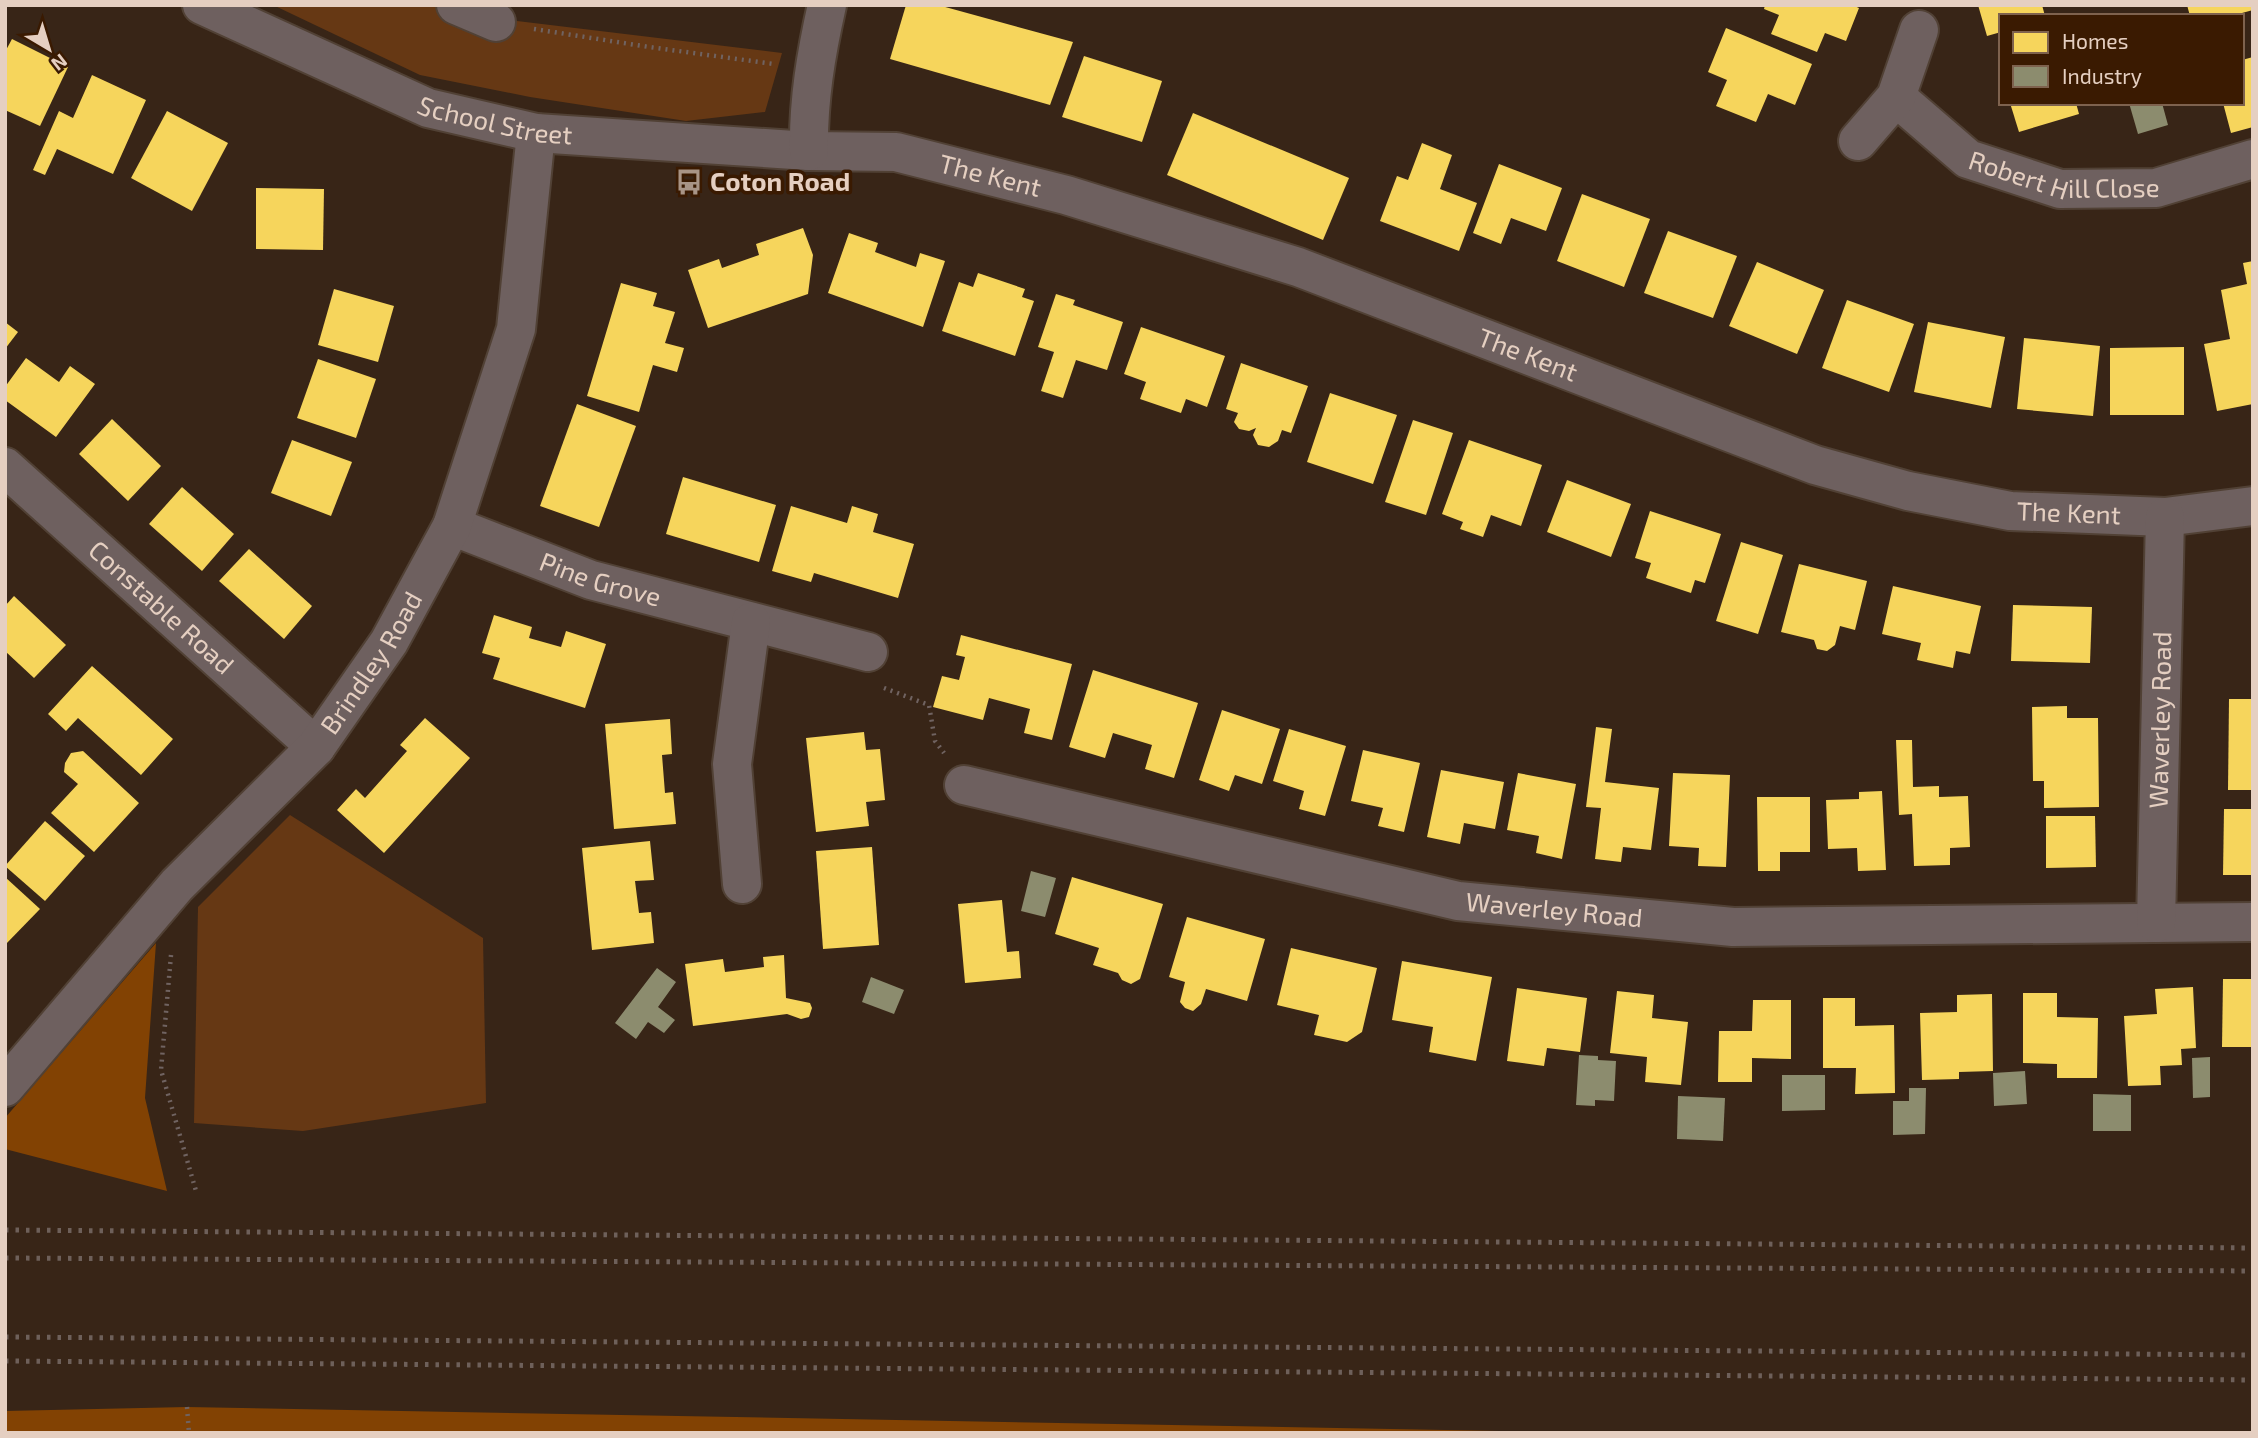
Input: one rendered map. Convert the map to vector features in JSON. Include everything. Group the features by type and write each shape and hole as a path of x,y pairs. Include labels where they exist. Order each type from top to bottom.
{"street":[{"name":"School Street","path":"202,5 428,108 536,133 808,151"},
{"path":"456,5 496,22"},
{"path":"808,151 813,70 827,5"},
{"path":"1858,141 1896,97 1919,30"},
{"name":"Robert Hill Close","path":"1896,97 1968,159 2060,189 2155,188 2253,159"},
{"name":"Brindley Road","path":"5,1087 177,885 316,747 388,642 452,526 516,330 536,133"},
{"name":"The Kent","path":"808,151 896,152 1066,195 1298,267 1815,465 1908,491 2010,511 2165,517 2253,506"},
{"name":"Constable Road","path":"8,472 316,747"},
{"name":"Waverley Road","path":"2157,923 2165,517"},
{"name":"Pine Grove","path":"452,526 591,580 868,652"},
{"path":"742,884 732,764 751,622"},
{"name":"Waverley Road","path":"964,785 1458,901 1733,927 2253,922"}],"path":[{"path":"496,22 813,70"},
{"path":"868,652 884,688 929,705 936,741 964,785"},
{"path":"172,951 161,1070 196,1191"},
{"path":"187,1407 189,1433"}],"shaded area":[{"path":"273,5 481,5 517,21 782,53 765,112 686,121 530,97 420,75"},
{"path":"290,815 483,938 486,1103 303,1131 194,1123 198,907"},
{"path":"156,943 145,1098 167,1191 5,1149 5,1118"},
{"path":"187,1407 1607,1433 5,1433 5,1411"}],"building: Homes":[{"path":"906,5 938,5 1073,42 1050,105 890,59"},
{"path":"1765,5 1852,5 1859,8 1846,41 1825,33 1817,52 1771,34 1779,15 1764,9"},
{"path":"1978,5 2042,5 2044,14 1999,14 1999,33 1987,36"},
{"path":"2187,5 2253,5 2253,10 2238,14 2189,14"},
{"path":"1726,28 1812,64 1795,105 1768,94 1756,122 1716,106 1727,80 1708,72"},
{"path":"12,39 68,67 40,126 5,110 5,52"},
{"path":"1084,56 1162,81 1142,142 1062,117"},
{"path":"2253,57 2253,127 2231,133 2224,105 2244,105 2244,59"},
{"path":"92,75 146,100 113,174 57,149 45,175 33,170 59,111 73,118"},
{"path":"2011,105 2077,105 2079,114 2019,132"},
{"path":"167,111 228,143 192,211 131,178"},
{"path":"1193,113 1349,178 1323,240 1167,175"},
{"path":"1422,143 1452,155 1440,189 1477,203 1459,251 1380,221 1397,176 1408,180"},
{"path":"1499,164 1562,188 1546,231 1511,218 1501,244 1473,233"},
{"path":"256,188 324,189 323,250 256,249"},
{"path":"1582,194 1650,219 1624,287 1557,261"},
{"path":"803,228 813,255 808,294 708,328 688,270 719,259 722,268 759,255 756,244"},
{"path":"1668,231 1737,256 1713,318 1644,293"},
{"path":"849,233 878,243 875,252 916,267 920,253 945,261 923,327 828,293"},
{"path":"2253,261 2253,404 2217,411 2204,344 2230,339 2221,290 2247,284 2243,263"},
{"path":"1757,262 1824,290 1797,354 1729,326"},
{"path":"978,273 1025,289 1022,297 1034,301 1015,356 942,331 959,282 973,287"},
{"path":"621,283 657,293 653,306 675,312 665,343 684,348 677,372 653,365 639,412 587,396"},
{"path":"334,289 394,306 378,362 318,345"},
{"path":"1056,294 1075,300 1073,305 1123,322 1107,370 1076,360 1063,398 1041,391 1054,352 1038,347"},
{"path":"1847,300 1914,324 1889,392 1822,368"},
{"path":"5,322 18,332 5,349"},
{"path":"1928,322 2005,337 1991,408 1914,392"},
{"path":"1141,327 1225,356 1207,407 1186,399 1181,413 1140,399 1146,382 1124,374"},
{"path":"2024,338 2100,346 2093,416 2017,409"},
{"path":"2184,347 2184,415 2110,415 2110,348"},
{"path":"26,358 59,382 70,366 95,384 56,437 5,400 5,387"},
{"path":"318,359 376,379 356,438 297,418"},
{"path":"1241,363 1308,386 1291,433 1282,430 1278,441 1269,447 1258,445 1253,435 1256,428 1249,431 1239,429 1234,422 1238,413 1226,409"},
{"path":"1330,393 1397,415 1373,484 1307,462"},
{"path":"577,404 636,426 599,527 540,506"},
{"path":"112,419 161,466 128,501 79,454"},
{"path":"1413,420 1453,433 1426,515 1385,502"},
{"path":"292,440 352,462 331,516 271,493"},
{"path":"1469,440 1542,465 1521,526 1491,515 1483,537 1460,529 1463,522 1442,514"},
{"path":"683,477 776,505 759,562 666,534"},
{"path":"1567,480 1631,504 1611,557 1547,532"},
{"path":"182,487 234,534 202,571 149,524"},
{"path":"791,506 847,523 852,506 878,514 873,532 914,544 898,598 814,573 811,582 772,571"},
{"path":"1650,511 1721,534 1705,583 1695,580 1691,593 1646,578 1651,563 1635,558"},
{"path":"1741,542 1783,555 1758,634 1716,621"},
{"path":"249,549 312,606 284,639 219,581"},
{"path":"1799,564 1867,581 1855,630 1840,626 1835,645 1827,651 1817,649 1814,640 1781,632"},
{"path":"1893,586 1981,606 1970,654 1956,651 1953,668 1917,660 1921,643 1882,634"},
{"path":"14,596 66,645 34,678 5,651 5,606"},
{"path":"2013,605 2092,607 2090,663 2011,661"},
{"path":"494,615 532,627 529,638 561,647 566,631 606,644 585,708 493,679 500,658 482,653"},
{"path":"961,635 1072,664 1052,740 1024,733 1030,709 989,698 983,720 933,707 942,676 959,680 965,657 956,655"},
{"path":"92,666 173,739 141,775 78,718 66,731 48,714"},
{"path":"1093,670 1198,703 1174,778 1145,769 1152,745 1113,733 1105,758 1069,747"},
{"path":"2229,699 2253,699 2253,790 2228,790"},
{"path":"2067,706 2067,718 2098,718 2099,807 2044,808 2044,781 2033,781 2032,707"},
{"path":"1222,710 1280,729 1262,784 1235,775 1229,791 1199,780"},
{"path":"425,718 470,758 384,853 337,810 356,789 365,798 407,751 400,745"},
{"path":"670,719 672,754 662,755 665,793 673,792 676,824 614,829 605,724"},
{"path":"1596,727 1612,729 1605,782 1659,788 1651,850 1623,847 1621,862 1595,859 1601,808 1586,807"},
{"path":"1289,729 1346,746 1325,816 1299,809 1304,791 1273,781"},
{"path":"864,732 866,750 880,749 885,800 866,802 869,826 816,832 806,738"},
{"path":"1896,740 1912,740 1913,787 1939,786 1939,797 1968,796 1970,847 1950,848 1950,865 1914,866 1912,814 1899,815"},
{"path":"1363,750 1420,763 1404,832 1378,826 1383,808 1351,801"},
{"path":"83,751 139,803 94,852 51,813 78,784 64,772 65,763 71,753"},
{"path":"1441,770 1504,782 1495,829 1464,823 1460,844 1427,837"},
{"path":"1518,773 1576,784 1562,859 1536,853 1539,836 1507,830"},
{"path":"1673,773 1730,775 1726,867 1698,866 1699,848 1669,846"},
{"path":"1882,791 1886,870 1858,871 1857,848 1828,849 1826,800 1859,799 1859,792"},
{"path":"1757,797 1810,797 1810,852 1780,852 1780,871 1758,871"},
{"path":"2224,809 2253,809 2253,875 2223,875"},
{"path":"2046,816 2095,816 2096,867 2046,868"},
{"path":"45,821 85,856 45,901 5,866"},
{"path":"650,841 654,880 635,881 639,913 651,912 654,943 592,950 582,848"},
{"path":"872,847 879,945 823,949 816,851"},
{"path":"5,877 40,909 5,945"},
{"path":"1072,877 1163,904 1140,979 1131,984 1122,980 1118,973 1093,965 1099,948 1055,934"},
{"path":"1002,900 1007,952 1019,951 1021,978 965,983 958,904"},
{"path":"1187,917 1265,939 1247,1001 1206,989 1201,1004 1193,1011 1180,1002 1185,982 1169,977"},
{"path":"1291,948 1377,968 1362,1032 1347,1042 1314,1035 1319,1015 1277,1005"},
{"path":"784,955 786,998 810,1003 812,1008 809,1017 801,1019 787,1014 693,1026 685,964 723,959 725,972 764,967 763,957"},
{"path":"1402,961 1492,977 1476,1061 1429,1052 1433,1027 1392,1020"},
{"path":"2223,979 2253,979 2253,1047 2222,1047"},
{"path":"2193,987 2196,1048 2181,1049 2182,1065 2160,1066 2161,1085 2128,1086 2124,1016 2157,1014 2155,989"},
{"path":"1517,988 1587,998 1580,1052 1547,1048 1544,1066 1507,1061"},
{"path":"1617,991 1654,995 1652,1018 1688,1022 1681,1085 1645,1082 1647,1057 1610,1053"},
{"path":"2023,993 2057,993 2057,1017 2098,1018 2097,1078 2057,1078 2057,1064 2023,1063"},
{"path":"1992,994 1993,1071 1959,1072 1959,1079 1922,1080 1920,1013 1957,1012 1957,995"},
{"path":"1823,998 1855,998 1855,1026 1894,1025 1895,1093 1855,1094 1856,1068 1823,1068"},
{"path":"1753,1000 1791,1000 1791,1059 1752,1058 1752,1082 1718,1082 1719,1031 1752,1031"}],"building: Industry":[{"path":"2130,105 2163,105 2168,125 2138,134"},
{"path":"1031,871 1056,878 1045,917 1021,911"},
{"path":"657,968 676,982 658,1007 675,1020 664,1033 648,1022 636,1039 615,1023"},
{"path":"871,977 904,990 894,1014 862,1002"},
{"path":"1579,1055 1616,1061 1614,1101 1595,1100 1595,1106 1576,1105"},
{"path":"2210,1057 2210,1097 2193,1098 2192,1058"},
{"path":"2025,1071 2027,1104 1994,1106 1993,1073"},
{"path":"1782,1075 1825,1075 1825,1110 1782,1111"},
{"path":"1909,1088 1926,1088 1925,1134 1893,1135 1893,1101 1909,1101"},
{"path":"2093,1094 2131,1095 2131,1131 2093,1131"},
{"path":"1678,1096 1725,1098 1723,1141 1677,1139"}],"railway":[{"path":"5,1230 2253,1248"},
{"path":"5,1258 2253,1271"},
{"path":"5,1337 2253,1355"},
{"path":"5,1361 2253,1380"}],"place":[{"name":"Coton Road","path":"689,182"}]}
